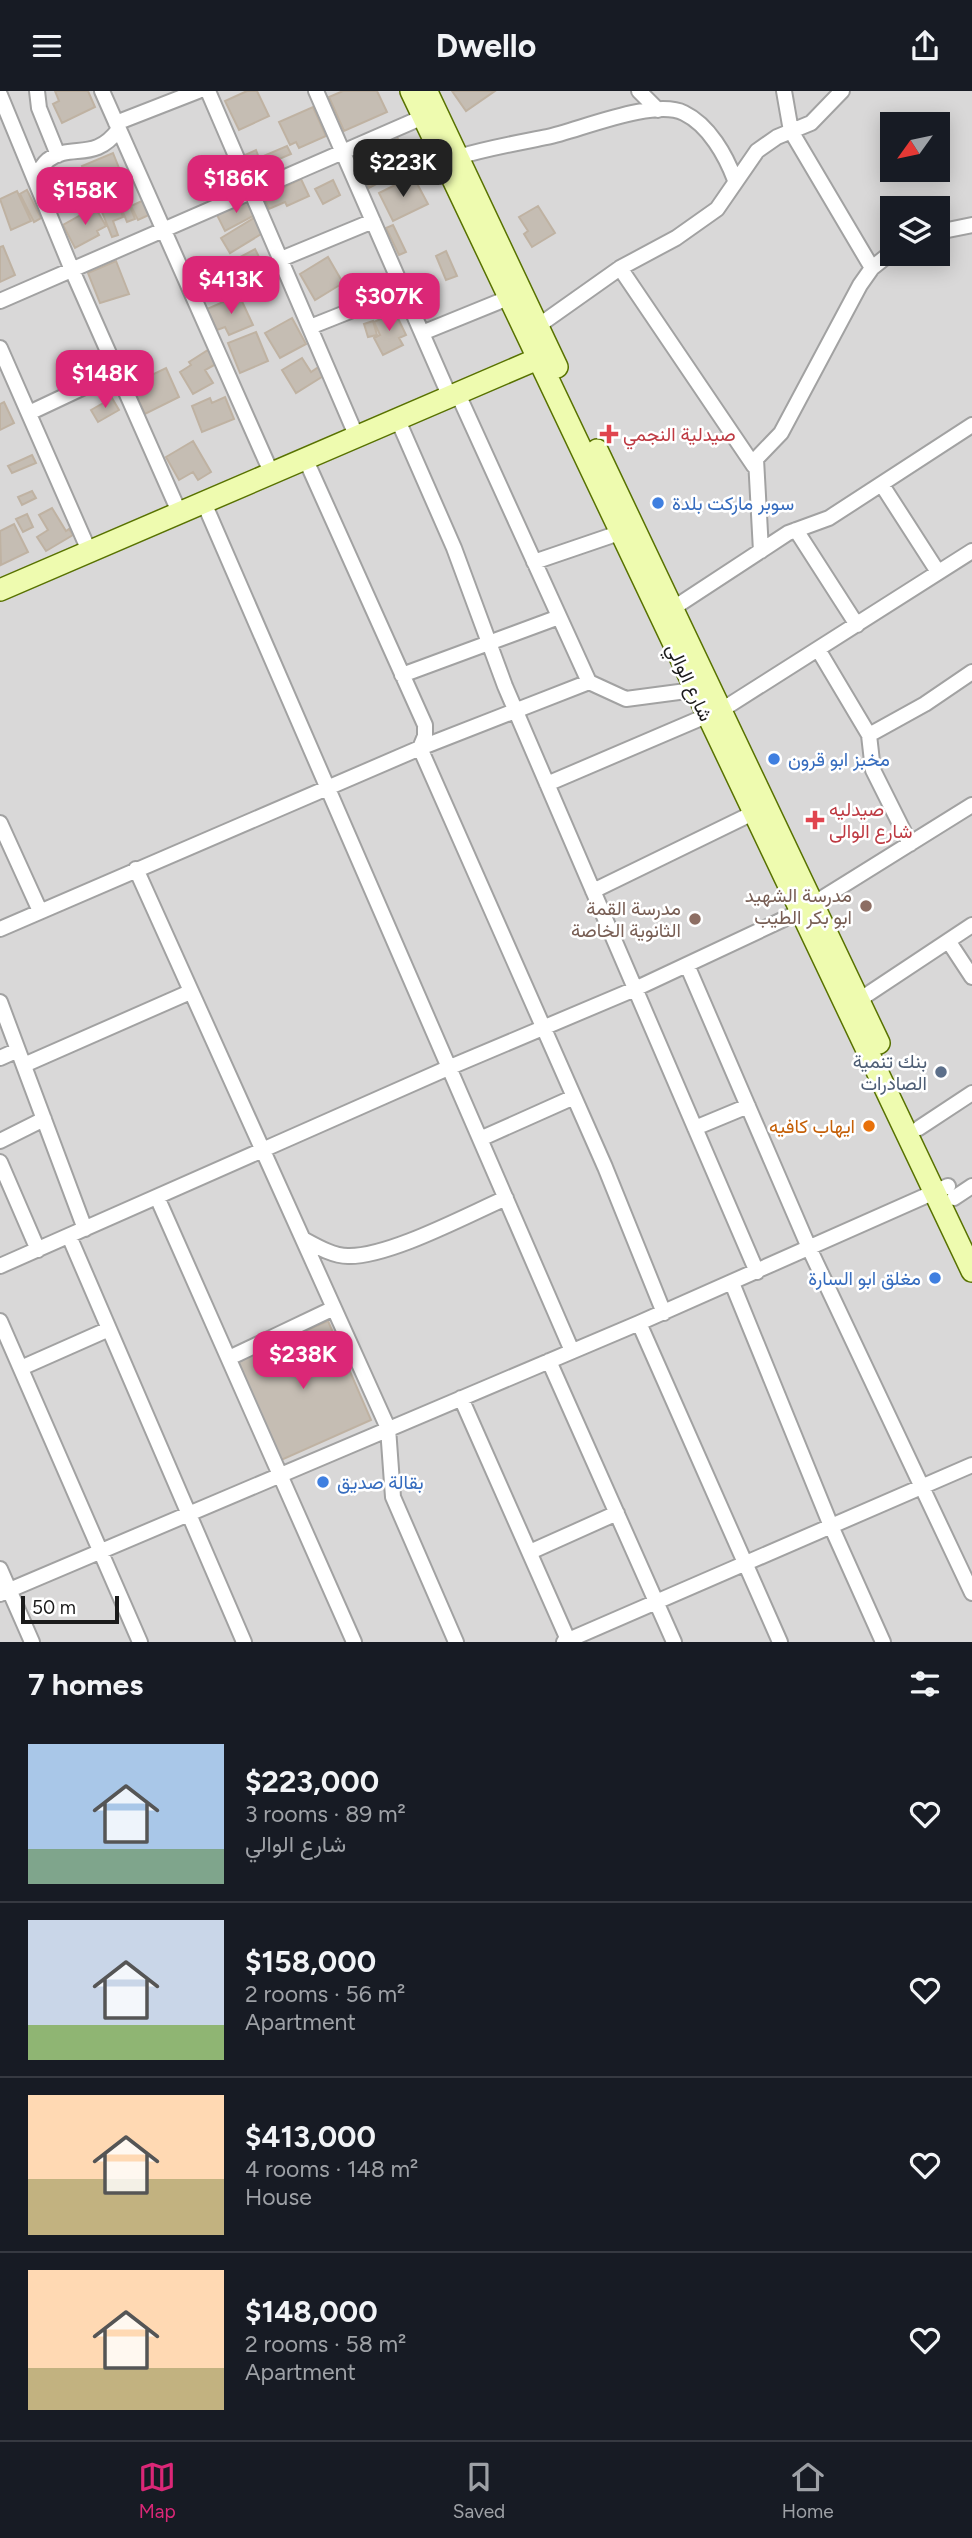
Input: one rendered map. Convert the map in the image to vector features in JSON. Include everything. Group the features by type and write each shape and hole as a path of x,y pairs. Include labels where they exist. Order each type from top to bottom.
{"street":[{"path":"37,91 39,109 58,155"},
{"path":"102,91 271,472"},
{"path":"35,179 48,160 58,155 97,150 118,126 198,91"},
{"path":"208,91 356,435"},
{"path":"316,91 422,333 534,562 589,682 625,699 694,690"},
{"name":"شارع الوالي","path":"411,91 508,298 545,356 672,610 753,813 859,1000 946,1192 972,1271"},
{"name":"شارع الوالي","path":"426,91 538,326 545,356 619,533 694,690 713,713 946,1192 972,1238"},
{"path":"639,91 658,110"},
{"path":"784,91 791,131 872,268"},
{"path":"538,326 620,268 676,238 717,209 757,151 776,137 811,123 842,91"},
{"path":"0,95 72,270 180,514"},
{"path":"458,157 506,143 547,137 658,110 682,112 696,121 719,146 735,180"},
{"path":"0,301 423,117"},
{"path":"281,259 373,221"},
{"path":"950,230 972,225"},
{"path":"761,551 754,466 756,459 781,433 860,285 880,262"},
{"path":"620,268 754,466"},
{"path":"310,327 403,290"},
{"path":"422,333 508,298"},
{"path":"0,348 90,553"},
{"path":"0,589 90,553 356,435 545,356"},
{"path":"29,413 116,372"},
{"path":"397,418 454,548 515,708 757,1272"},
{"path":"672,610 796,530 829,518 972,425"},
{"path":"305,458 425,725 425,736 420,748 574,1097 664,1313"},
{"path":"882,485 938,572"},
{"path":"204,503 572,1351"},
{"path":"796,530 857,625"},
{"path":"534,562 619,533"},
{"path":"547,783 713,713 819,651 972,551"},
{"path":"402,675 559,617"},
{"path":"819,651 869,735 873,770 909,843"},
{"path":"869,735 925,704 972,672"},
{"path":"0,929 515,708 589,682"},
{"path":"0,1266 687,965 806,908 972,805"},
{"path":"593,891 753,813"},
{"path":"0,823 40,911"},
{"path":"136,869 388,1428 393,1497 456,1642"},
{"path":"859,1000 972,925"},
{"path":"948,942 972,977"},
{"path":"687,965 810,1250 972,1593"},
{"path":"24,1065 190,992"},
{"path":"0,1002 85,1229"},
{"path":"0,1058 18,1050"},
{"path":"919,1128 972,1093"},
{"path":"480,1139 574,1097"},
{"path":"695,1128 748,1105"},
{"path":"0,1141 44,1119"},
{"path":"0,1162 38,1250"},
{"path":"5,1592 190,1516 388,1428 946,1192 972,1186"},
{"path":"156,1197 354,1642"},
{"path":"303,1239 337,1254 354,1256 390,1247 506,1198"},
{"path":"69,1236 244,1642"},
{"path":"732,1283 831,1526 883,1642"},
{"path":"229,1358 334,1308"},
{"path":"0,1321 139,1642"},
{"path":"639,1323 780,1642"},
{"path":"21,1368 109,1329"},
{"path":"549,1361 674,1642"},
{"path":"461,1398 567,1641 972,1465"},
{"path":"530,1552 617,1513"},
{"path":"0,1569 5,1592 32,1642"}],"shaded area":[{"path":"0,91 972,91 972,1642 0,1642"}],"building":[{"path":"55,91 88,91 95,107 62,123 53,104 59,101"},
{"path":"247,91 257,91 269,116 239,130 225,101"},
{"path":"343,91 377,91 387,112 344,131 329,97"},
{"path":"452,91 495,91 466,111"},
{"path":"313,107 326,136 299,148 296,142 290,145 279,122"},
{"path":"395,133 411,166 369,188 359,168 371,162 364,149"},
{"path":"287,146 291,154 251,171 245,155 256,150 259,158"},
{"path":"113,153 123,178 91,190 82,166"},
{"path":"72,171 85,194 62,207 49,185"},
{"path":"413,176 428,204 393,221 379,193"},
{"path":"301,179 309,196 287,206 285,202 269,209 264,197"},
{"path":"333,180 340,195 323,204 315,189"},
{"path":"124,187 128,198 118,202 123,217 113,221 118,235 112,237 96,197"},
{"path":"27,190 41,218 34,222 20,194"},
{"path":"17,191 31,221 11,230 0,199"},
{"path":"247,199 255,215 225,231 217,215"},
{"path":"144,200 151,214 138,220 131,206"},
{"path":"129,204 135,219 127,222 121,207"},
{"path":"538,206 555,233 532,247 524,234 528,231 519,217"},
{"path":"95,207 106,226 97,231 99,235 75,248 63,225"},
{"path":"254,218 263,233 230,253 221,238"},
{"path":"393,225 406,252 399,255 386,228"},
{"path":"3,246 15,275 0,282 0,247"},
{"path":"255,249 260,259 236,273 231,262"},
{"path":"446,251 457,276 446,280 436,256"},
{"path":"328,257 343,283 315,300 300,274"},
{"path":"222,258 237,289 213,300 198,269"},
{"path":"116,261 129,294 100,303 88,273"},
{"path":"239,295 253,325 229,335 225,327 217,330 207,309"},
{"path":"395,312 406,335 399,338 403,345 383,355 374,338 380,335 374,322"},
{"path":"292,318 306,344 280,358 265,333"},
{"path":"373,321 377,335 368,337 364,324"},
{"path":"256,332 268,361 240,373 228,343"},
{"path":"208,350 216,364 205,370 213,383 193,394 180,372 191,365 189,362"},
{"path":"302,358 311,372 320,366 325,375 296,393 282,370"},
{"path":"166,368 179,397 145,414 131,385"},
{"path":"225,397 234,419 202,432 192,406 210,398 212,403"},
{"path":"112,398 119,410 98,422 91,410"},
{"path":"4,402 14,423 0,430 0,404"},
{"path":"193,441 211,472 198,480 193,472 179,480 166,457"},
{"path":"32,455 36,463 12,473 8,466"},
{"path":"32,491 36,498 22,505 18,497"},
{"path":"52,508 66,531 69,529 73,535 46,551 37,537 48,530 39,515"},
{"path":"27,514 33,527 23,532 16,519"},
{"path":"14,524 28,552 1,565 0,531"},
{"path":"328,1321 371,1420 279,1461 235,1361"}],"place":[{"name":"صيدلية النجمي","path":"609,434"},
{"name":"سوبر ماركت بلدة","path":"658,503"},
{"name":"مخبز ابو قرون","path":"774,759"},
{"name":"صيدليه شارع الوالى","path":"815,820"},
{"name":"مدرسة الشهيد ابو بكر الطيب","path":"866,906"},
{"name":"مدرسة القمة الثانوية الخاصة","path":"695,919"},
{"name":"بنك تنمية الصادرات","path":"941,1072"},
{"name":"ايهاب كافيه","path":"869,1126"},
{"name":"مغلق ابو السارة","path":"935,1278"},
{"name":"بقالة صديق","path":"323,1482"}]}
